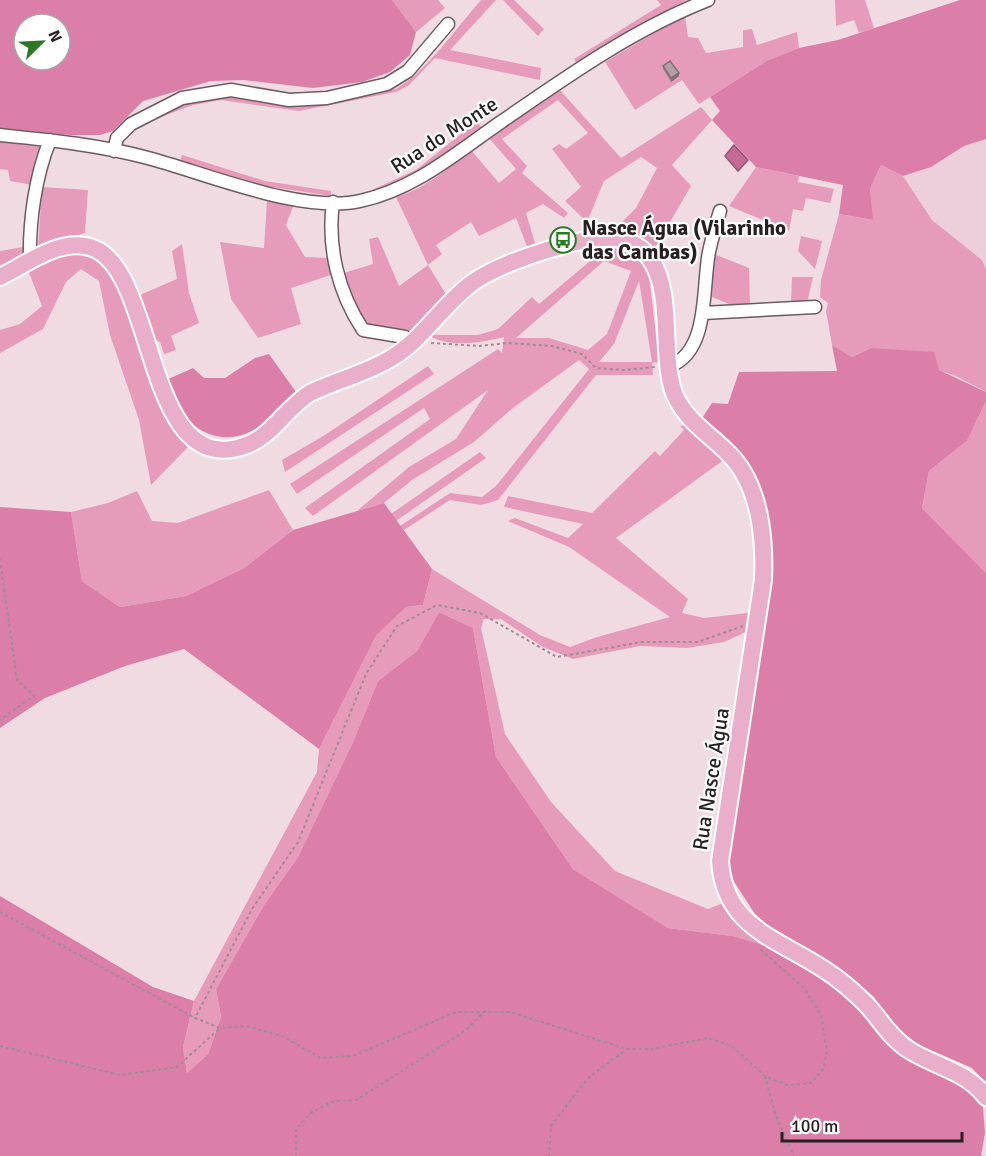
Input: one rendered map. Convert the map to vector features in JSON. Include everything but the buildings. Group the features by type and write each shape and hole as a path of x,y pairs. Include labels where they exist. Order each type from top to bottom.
{"main road":[{"name":"Rua Nasce Água","path":"0,277 30,261 76,245 95,248 108,258 122,278 174,415 197,441 213,447 230,449 249,444 268,432 288,409 310,393 391,358 413,342 453,300 487,273 507,264 580,242 614,238 642,249 654,264 660,287 670,380 681,407 735,459 752,490 763,557 757,624 721,854 721,875 731,904 760,931 834,977 867,1005 885,1030 907,1049 972,1082 986,1097"}],"street":[{"name":"Rua do Monte","path":"0,135 50,140 114,151 305,201 358,202 408,186 564,78 680,11 708,0"},
{"path":"114,151 117,138 131,124 182,98 231,90 289,100 327,98 387,84 408,71 448,24"},
{"path":"30,261 34,203 43,157 50,140"},
{"path":"333,202 332,251 352,312 363,330 405,337 413,342"},
{"path":"670,366 681,362 692,349 703,313 709,253 720,211"},
{"path":"703,313 815,307"}],"path":[{"path":"413,342 479,346 508,343 552,346 582,354 596,368 624,370 670,366"},
{"path":"0,559 17,680 34,696 0,720"},
{"path":"195,1018 252,909 298,842 366,674 397,626 437,604 480,612 557,657 642,642 698,642 747,624 757,624"},
{"path":"0,912 195,1018 220,1028 246,1026 282,1036 321,1058 353,1056 456,1012 486,1010 510,1012 627,1049 652,1049 708,1038 732,1046 765,1076 787,1085 811,1083 823,1070 827,1051 821,1015 804,988 756,945"},
{"path":"296,1156 296,1129 312,1112 334,1101 356,1100 465,1031 486,1010"},
{"path":"0,1046 120,1075 177,1067 220,1028"},
{"path":"549,1156 551,1126 588,1078 627,1049"},
{"path":"765,1076 776,1116 794,1156"}],"shaded area":[{"path":"0,0 392,0 416,32 410,55 390,72 362,82 313,88 243,80 211,81 143,101 113,131 100,135 69,135 0,128"},
{"path":"392,0 438,0 445,8 416,32"},
{"path":"481,0 496,0 450,50 541,68 540,80 435,58 408,86 396,92 299,111 221,100 193,105 158,118 156,114 191,101 221,96 298,106 396,89 430,60"},
{"path":"503,0 514,0 544,29 538,36"},
{"path":"657,0 687,0 578,65 574,59 661,5"},
{"path":"835,0 865,0 874,28 859,33 854,20 836,26"},
{"path":"960,0 986,0 986,139 964,146 931,167 903,176 881,165 870,189 873,220 839,214 843,185 756,167 712,120 720,111 710,97 768,60 799,48 838,40"},
{"path":"685,15 688,37 698,38 706,53 743,47 743,30 752,29 757,45 797,32 799,48 768,60 699,104 682,80 635,110 605,62"},
{"path":"559,89 621,158 701,107 712,120 672,165 691,186 653,251 618,230 619,225 636,208 657,168 641,157 604,181 587,222 565,201 581,187 552,149 559,144 566,149 588,133 558,100 502,139 527,166 522,173 568,213 564,218 543,204 526,213 536,247 528,249 516,218 479,236 471,222 436,245 442,254 428,265 396,197 426,184 471,150 499,183 516,169 488,137"},
{"path":"477,121 481,127 417,174 373,193 372,190 416,170"},
{"path":"986,139 986,269 982,260 932,220 903,176 931,167 964,146"},
{"path":"0,141 40,147 33,185 10,181 8,170 0,169"},
{"path":"734,145 748,160 738,171 725,156"},
{"path":"182,155 265,181 331,191 331,196 266,186 180,161"},
{"path":"881,165 903,176 932,220 982,260 986,269 986,392 956,376 871,348 852,357 832,345 826,311 828,303 820,297 821,280 839,214 872,220 870,189"},
{"path":"756,167 799,176 798,182 834,189 830,203 806,198 803,211 793,209 789,231 729,206"},
{"path":"42,187 88,190 85,233 38,248"},
{"path":"267,200 294,204 286,225 305,257 330,258 334,274 291,288 301,324 258,338 231,299 220,242 264,248"},
{"path":"801,236 822,241 815,269 798,251"},
{"path":"378,237 399,286 428,265 447,296 414,332 366,325 358,317 344,273 373,264 369,239"},
{"path":"182,244 189,293 199,323 171,336 176,350 164,354 160,342 151,338 137,304 142,294 177,279 172,251"},
{"path":"606,245 625,251 636,258 649,274 659,362 652,363 653,375 596,375 498,500 481,505 450,500 404,530 400,526 450,493 482,497 496,486 589,369 579,360 513,408 474,442 412,480 384,503 357,511 409,467 456,439 488,390 313,516 305,508 430,419 424,408 297,494 290,484 498,349 502,353 504,337 455,343 445,342 428,335 478,335 498,329 532,297 539,304 596,256 592,248","holes":["604,261 631,271 607,334 588,350 549,338 516,338","639,281 652,362 599,362 614,344"]},
{"path":"23,247 23,259 0,271 0,251"},
{"path":"64,253 91,256 108,268 119,285 168,423 189,446 151,485 139,420 110,335 99,281 81,269 66,282 43,329 0,353 0,330 20,324 42,306 28,270"},
{"path":"714,254 749,268 750,304 729,304 712,297"},
{"path":"792,277 813,277 807,303 791,303"},
{"path":"832,345 852,357 871,348 934,352 939,370 986,392 986,401 967,441 929,471 922,508 986,573 986,1083 972,1068 919,1045 889,1022 874,997 836,966 785,941 755,914 731,877 729,845 769,590 760,494 747,462 725,436 702,418 712,403 728,404 739,372 837,371"},
{"path":"269,354 296,392 263,424 239,436 216,436 195,426 177,406 166,380 193,368 204,378 225,378 255,358"},
{"path":"428,366 434,374 285,472 282,460 325,435"},
{"path":"986,401 986,573 922,508 929,471 967,441"},
{"path":"687,425 725,459 616,538 688,599 682,613 704,618 748,613 752,620 750,630 724,642 687,648 640,646 573,659 543,647 501,619 484,619 481,628 505,734 551,802 615,871 708,909 723,903 748,931 776,949 733,936 668,928 573,869 496,757 473,628 439,612 417,651 378,681 353,742 298,857 264,905 216,989 221,1017 208,1054 187,1073 183,1047 194,1001 317,772 319,749 376,636 406,607 423,605 432,569 540,635 570,647 597,637 670,617 569,547 508,521 515,518 568,538 583,524 504,507 508,496 592,513 655,451 660,456 684,430 680,426"},
{"path":"480,452 486,458 396,521 391,514"},
{"path":"269,490 293,530 244,568 186,596 120,607 82,581 71,512 108,503 137,491 152,521 178,523"},
{"path":"384,503 432,569 423,605 406,607 376,636 319,749 184,649 125,666 45,698 0,728 0,507 71,512 82,581 120,607 186,596 244,568 293,530"},
{"path":"439,612 473,628 496,757 573,869 668,928 733,936 776,949 827,982 862,1010 895,1051 969,1088 983,1107 985,1133 981,1156 0,1156 0,896 153,987 194,1001 183,1047 187,1073 208,1054 221,1017 216,989 264,905 298,857 353,742 378,681 417,651"}],"place":[{"name":"Nasce Água (Vilarinho das Cambas)","path":"563,240"}]}
